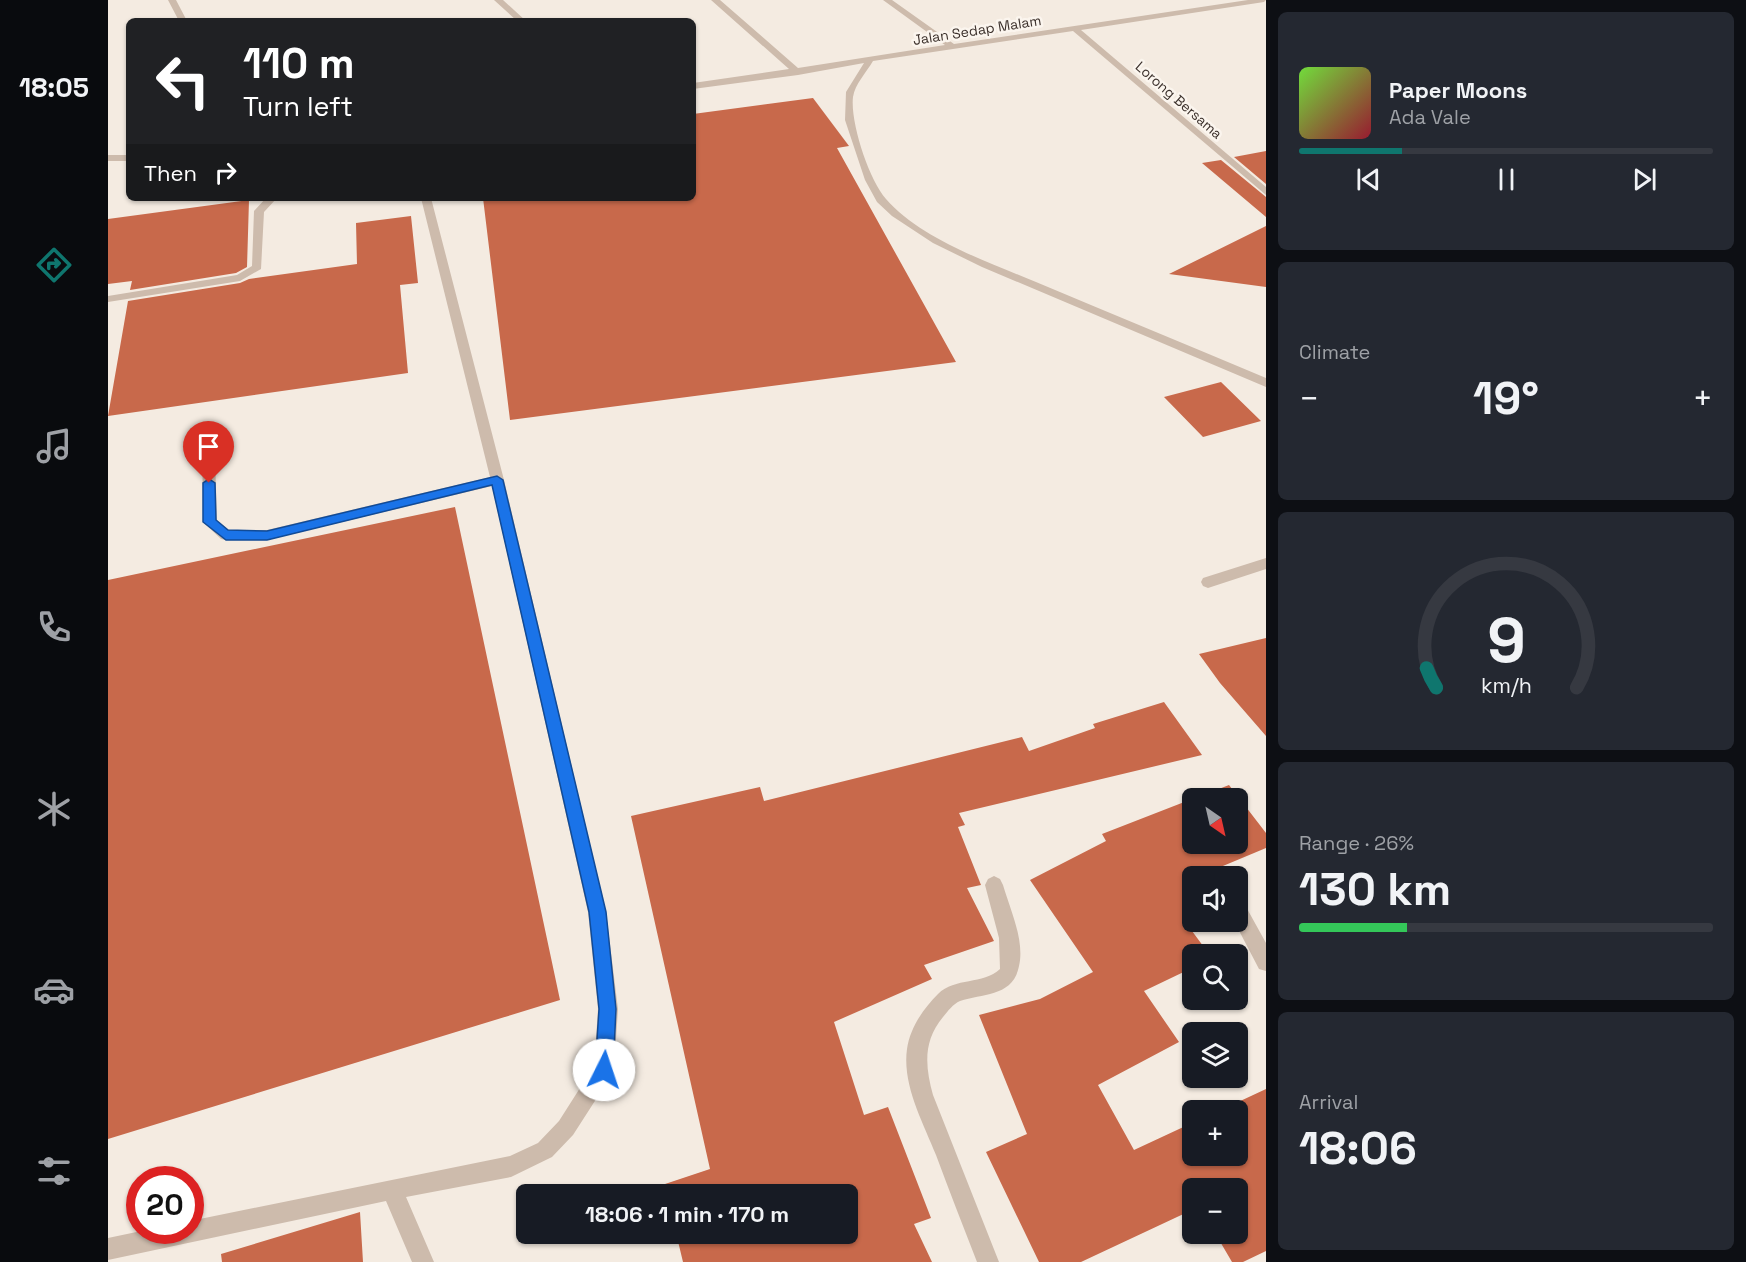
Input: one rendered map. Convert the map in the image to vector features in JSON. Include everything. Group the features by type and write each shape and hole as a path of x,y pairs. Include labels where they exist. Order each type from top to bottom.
{"street":[{"path":"172,0 181,18"},
{"path":"498,0 519,18"},
{"path":"715,0 798,72"},
{"path":"887,0 952,47"},
{"name":"Jalan Sedap Malam","path":"696,86 1264,0"},
{"name":"Lorong Bersama","path":"1075,29 1266,192"},
{"path":"868,61 848,97 852,131 869,178 882,200 900,217 926,234 977,261 1266,383"},
{"path":"108,159 126,158"},
{"path":"108,299 229,280 252,272 257,267 259,211 269,201"},
{"path":"108,1249 512,1166 545,1150 566,1128 604,1070 608,1009 597,912 497,480 427,201"},
{"path":"208,425 210,522 226,535 267,536 497,480"},
{"path":"1208,582 1266,563"},
{"path":"988,1262 923,1095 917,1060 918,1037 929,1018 951,995 993,984 1006,976 1010,968 1010,951 994,885"},
{"path":"1248,928 1266,962"},
{"path":"392,1189 423,1262"}],"building":[{"path":"813,98 849,146 837,148 956,362 510,420 483,201 696,201 696,114"},
{"path":"1266,151 1266,184 1234,157"},
{"path":"1221,160 1266,197 1266,217 1202,163"},
{"path":"249,201 247,267 236,273 130,290 132,281 108,284 108,219"},
{"path":"411,216 418,283 400,285 408,373 108,416 128,301 240,283 249,279 357,264 356,223"},
{"path":"1266,226 1266,287 1169,274"},
{"path":"1221,382 1261,421 1203,437 1164,397"},
{"path":"455,507 560,1000 108,1139 108,580"},
{"path":"1266,638 1266,736 1220,683 1199,654"},
{"path":"1164,702 1202,755 959,813 965,825 958,827 981,885 967,888 994,941 924,965 932,979 834,1022 864,1115 888,1107 931,1218 914,1224 932,1262 683,1262 679,1244 858,1244 858,1184 665,1184 710,1169 631,816 760,787 764,801 1022,737 1029,751 1095,728 1093,724"},
{"path":"1182,803 1182,854 1248,854 1248,810 1266,833 1266,848 1223,866 1182,866 1182,932 1193,932 1202,944 1182,944 1182,973 1144,991 1179,1042 1098,1085 1134,1150 1182,1128 1182,1166 1248,1166 1248,1100 1242,1100 1266,1089 1266,1251 1243,1262 1232,1262 1221,1244 1248,1244 1248,1178 1182,1178 1182,1215 1081,1262 1039,1262 986,1152 1027,1134 979,1015 1040,999 1093,972 1030,880 1106,841 1102,834"},
{"path":"360,1212 363,1262 222,1262 221,1254"}],"route":[{"path":"209,483 210,522 226,535 267,536 497,480 597,912 608,1009 604,1070"}]}
